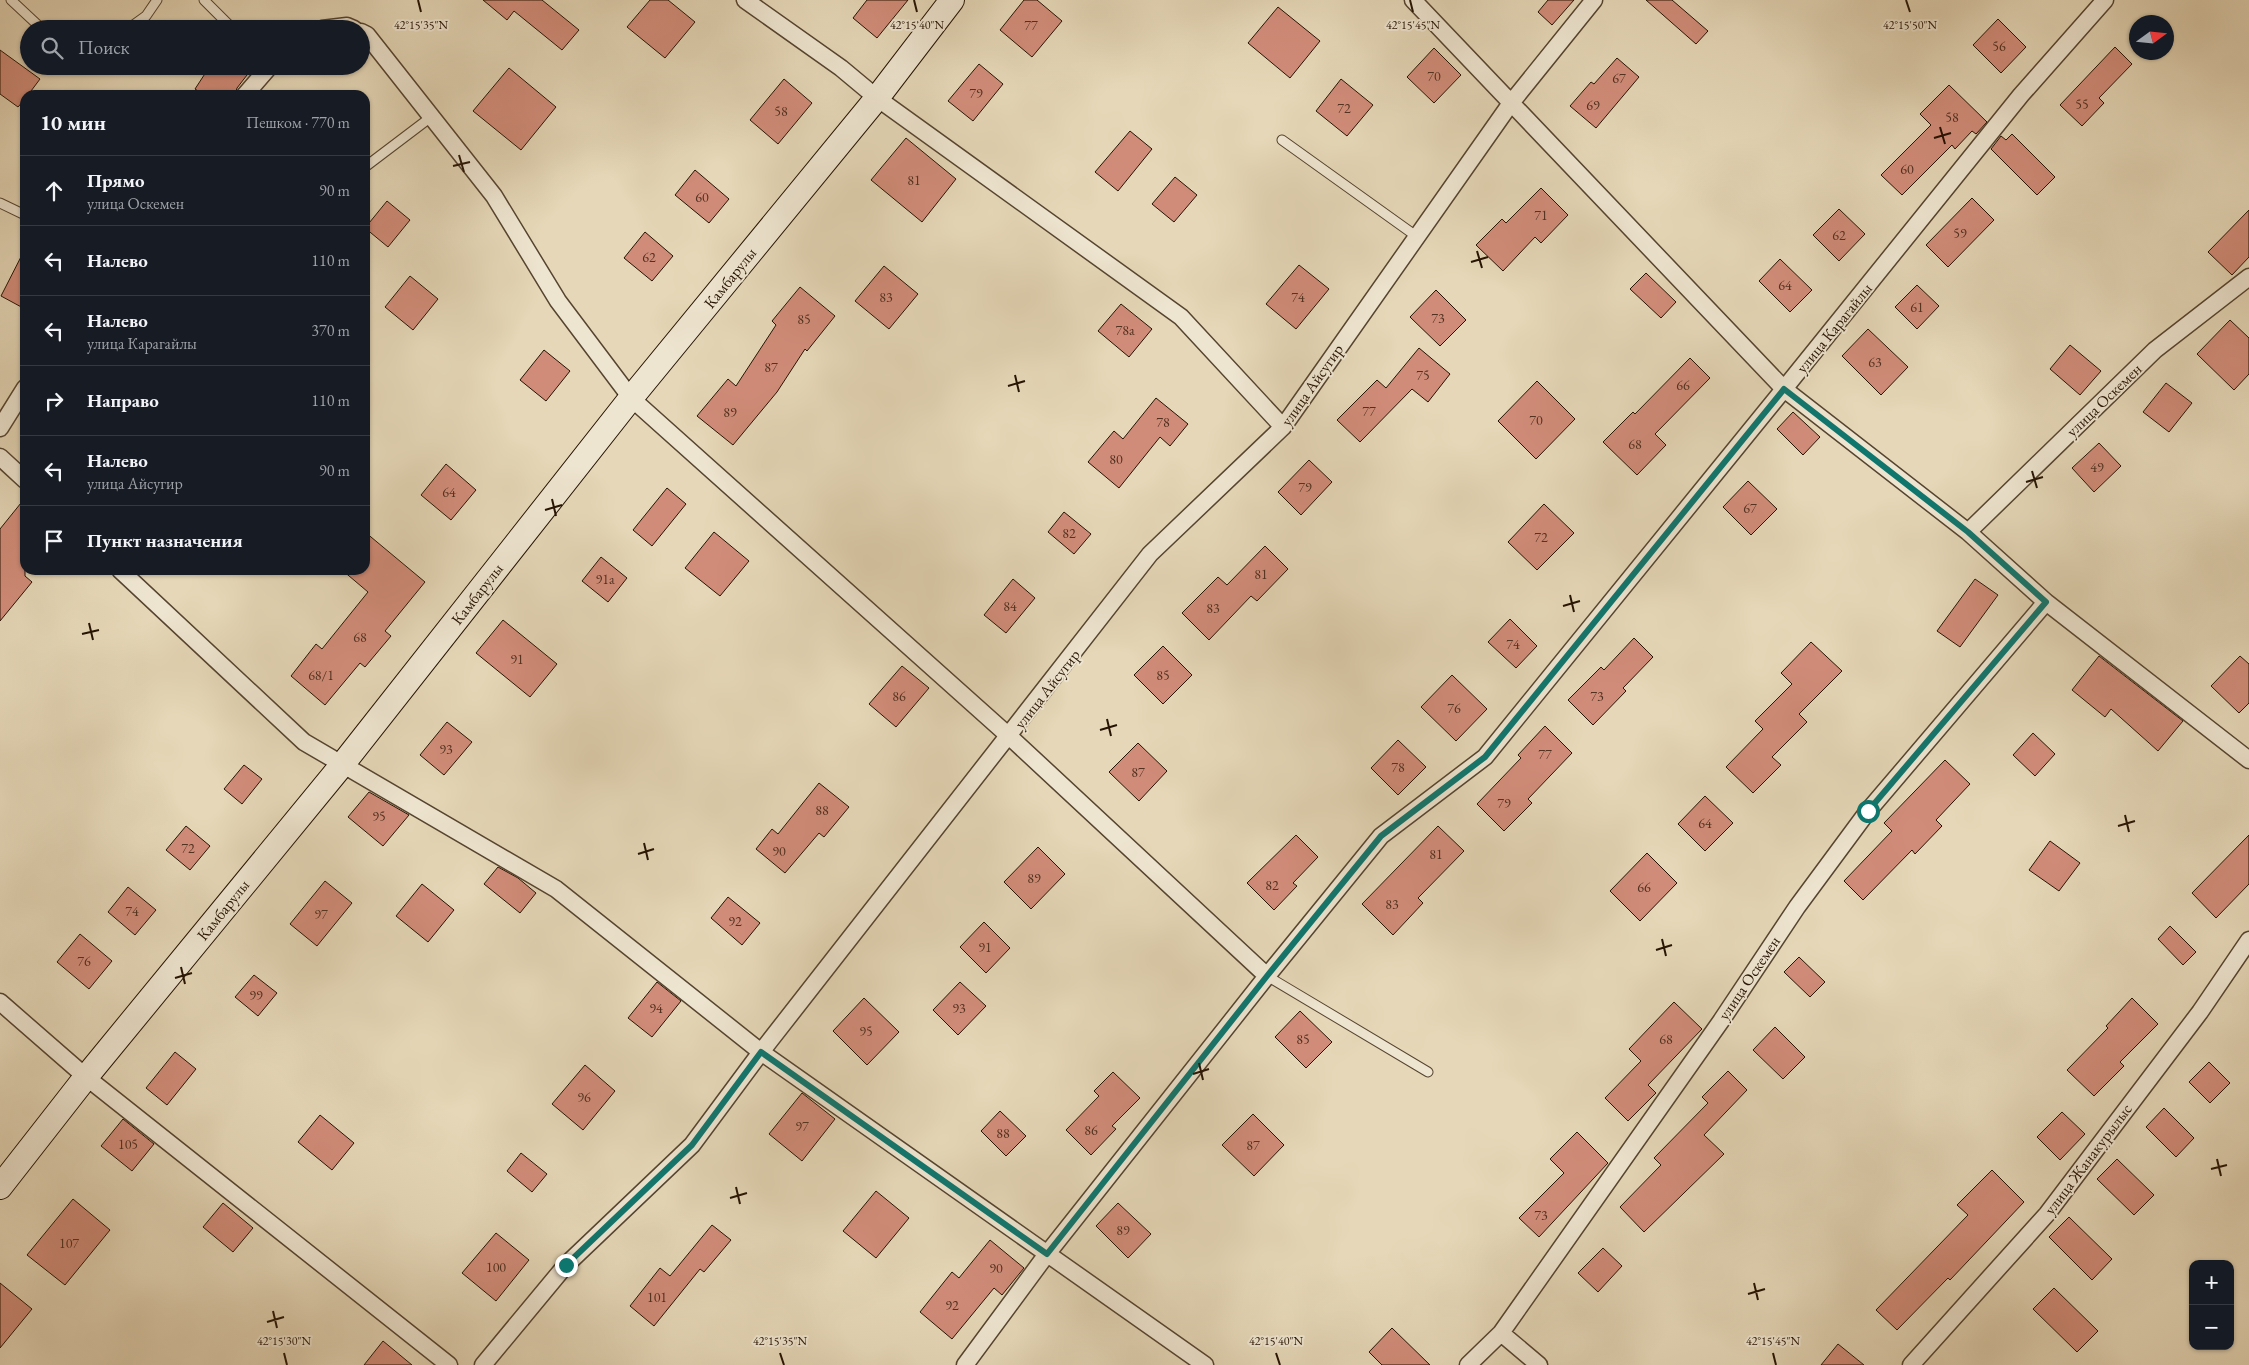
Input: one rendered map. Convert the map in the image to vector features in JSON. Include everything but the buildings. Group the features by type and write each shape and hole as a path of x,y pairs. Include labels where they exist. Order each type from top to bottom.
{"street":[{"path":"745,0 841,68 877,98 1182,317 1283,427"},
{"name":"Камбарулы","path":"0,1186 86,1077 342,765 631,398 877,98 952,0"},
{"path":"1413,0 1784,389 1968,532 2046,602 2249,760"},
{"name":"улица Айсугир","path":"483,1365 566,1265 692,1145 761,1052 1010,737 1150,554 1283,427 1510,103 1594,0"},
{"name":"улица Карагайлы","path":"965,1365 1047,1254 1267,976 1381,836 1485,757 2021,94 2105,0"},
{"path":"370,39 494,196 558,301 631,398 1010,737 1267,976"},
{"path":"249,90 262,75"},
{"name":"улица Оскемен","path":"1968,532 2155,350 2249,277"},
{"path":"0,428 20,396"},
{"path":"0,457 20,475"},
{"path":"125,575 304,742 556,889 761,1052 1205,1365"},
{"name":"улица Оскемен","path":"1468,1365 1501,1333 1721,1021 1797,906 1868,811 2046,602"},
{"name":"улица Жанакурылыс","path":"1911,1365 2047,1214 2200,1012 2249,940"},
{"path":"0,1002 86,1077 449,1365"},
{"path":"1501,1333 1539,1365"}],"lane":[{"path":"11,0 32,20"},
{"path":"140,20 146,16 157,0"},
{"path":"204,0 224,20"},
{"path":"370,163 431,117"},
{"path":"1282,140 1416,236"},
{"path":"0,203 20,213"},
{"path":"1267,976 1428,1072"}],"route":[{"path":"566,1265 692,1145 761,1052 1047,1254 1267,976 1381,836 1485,757 1784,389 1968,532 2046,602 1868,811"}]}
